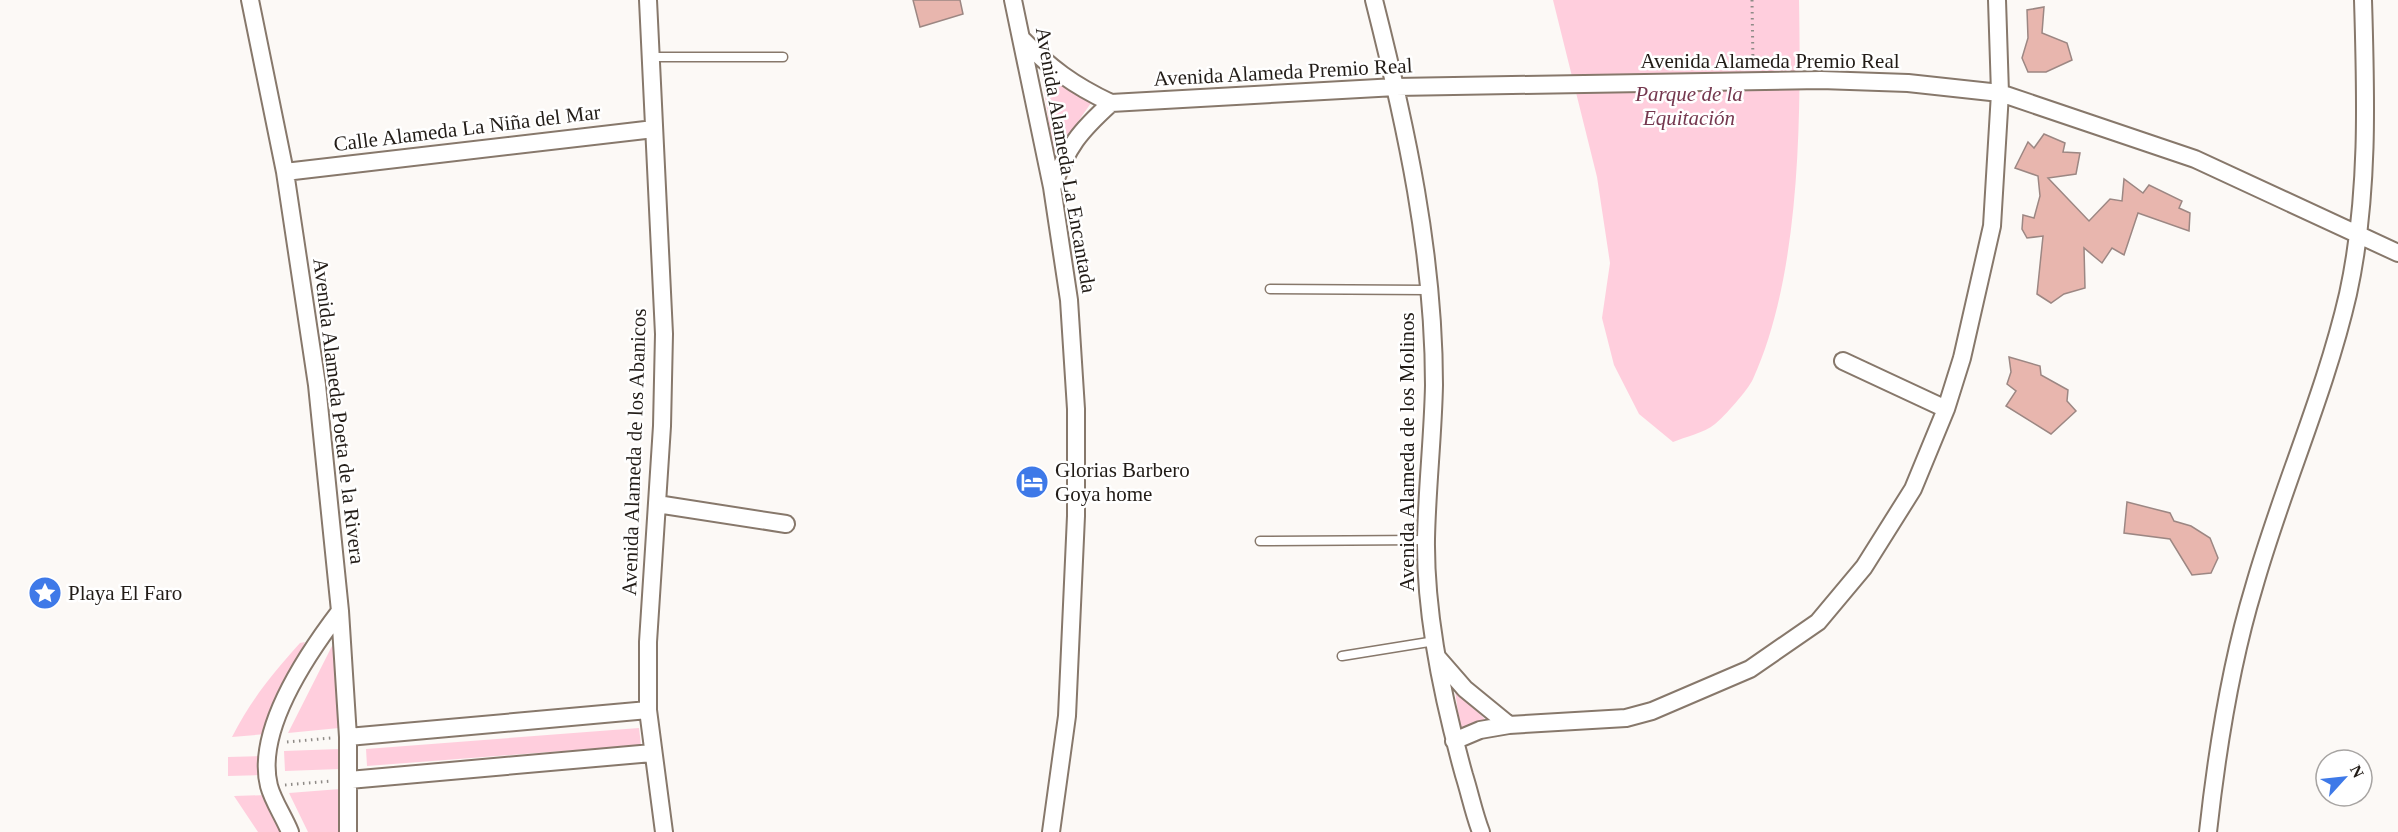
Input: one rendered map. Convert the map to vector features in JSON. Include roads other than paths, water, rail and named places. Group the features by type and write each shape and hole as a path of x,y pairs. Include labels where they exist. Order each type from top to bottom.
{"street":[{"name":"Avenida Alameda Poeta de la Rivera","path":"250,0 285,172 317,385 340,611 348,737 348,832"},
{"name":"Avenida Alameda de los Abanicos","path":"648,0 664,334 657,504 648,642 648,710 664,832"},
{"name":"Avenida Alameda La Encantada","path":"1012,0 1052,187 1069,300 1076,409 1076,516 1067,716 1051,832"},
{"name":"Avenida Alameda de los Molinos","path":"1374,0 1396,87 1416,184 1428,290 1434,384 1426,540 1428,583 1437,649 1454,741 1481,832"},
{"path":"1454,741 1480,730 1509,725 1626,718 1652,711 1750,669 1818,622 1864,567 1908,498 1946,409 1962,357 1992,226 2000,93 1997,0"},
{"path":"2208,832 2233,671 2253,587 2333,353 2348,291 2358,233 2366,111 2362,0"},
{"name":"Avenida Alameda Premio Real","path":"1021,38 1051,68 1078,88 1111,103 1396,87 1821,80 1908,83 2000,93 2195,159 2398,253"},
{"path":"1052,187 1065,153 1083,128 1111,103"},
{"name":"Calle Alameda La Niña del Mar","path":"285,172 654,129"},
{"path":"1843,361 1946,409"},
{"path":"657,504 786,524"},
{"path":"290,832 269,786 269,743 310,651 340,611"},
{"path":"1437,649 1465,689 1509,725"},
{"path":"348,737 648,710"},
{"path":"349,780 652,753"}],"lane":[{"path":"651,57 783,57"},
{"path":"1270,289 1428,290"},
{"path":"1260,541 1426,540"},
{"path":"1342,656 1437,649"}],"place":[{"name":"Glorias Barbero Goya home","path":"1032,482"},
{"name":"Playa El Faro","path":"45,593"}],"park label":[{"name":"Parque de la Equitación","path":"1689,106"}]}
